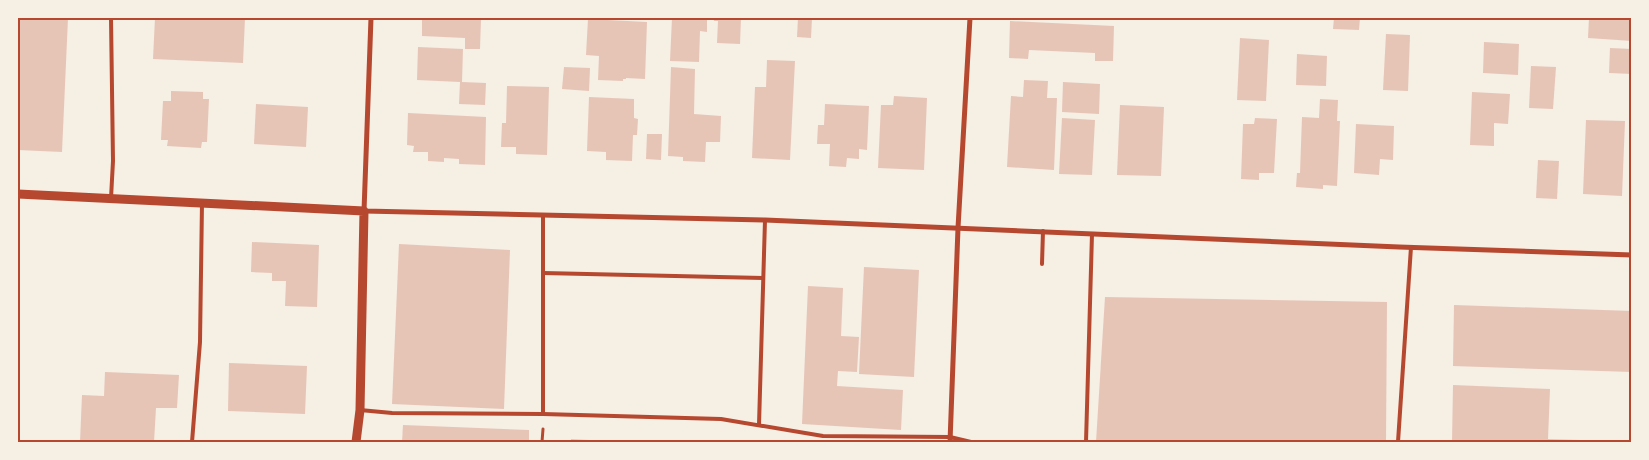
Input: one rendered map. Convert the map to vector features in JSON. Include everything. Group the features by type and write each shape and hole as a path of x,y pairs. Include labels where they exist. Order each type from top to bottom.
{"street":[{"path":"356,442 360,410 364,211 371,18"},
{"path":"950,440 958,228 970,18"},
{"path":"18,194 364,211 765,220 1632,255"}],"lane":[{"path":"111,18 113,161 111,198"},
{"path":"192,442 200,342 202,203"},
{"path":"543,216 543,414"},
{"path":"760,425 765,220"},
{"path":"1042,264 1043,231"},
{"path":"1086,442 1092,234"},
{"path":"1398,442 1411,247"},
{"path":"543,273 763,278"},
{"path":"360,410 721,419 823,436 971,442"}],"building":[{"path":"18,18 68,18 62,152 18,150"},
{"path":"155,18 245,18 243,63 153,59"},
{"path":"422,18 481,19 480,49 465,49 465,38 422,36"},
{"path":"672,18 707,18 707,32 700,31 699,62 670,61"},
{"path":"714,18 741,18 740,44 717,43 718,21 714,21"},
{"path":"798,18 812,18 811,38 797,37"},
{"path":"1334,18 1360,18 1359,30 1333,29"},
{"path":"1589,18 1632,18 1632,41 1588,38"},
{"path":"588,19 647,22 645,79 626,78 623,81 598,80 599,56 586,55"},
{"path":"1010,21 1114,26 1113,61 1095,61 1095,53 1029,50 1028,59 1009,58"},
{"path":"1386,34 1410,35 1408,91 1383,90"},
{"path":"1240,38 1269,40 1266,101 1237,100"},
{"path":"1484,42 1519,44 1518,75 1483,73"},
{"path":"418,47 463,49 462,82 486,83 485,105 459,104 460,82 417,80"},
{"path":"1610,48 1632,49 1632,74 1609,73"},
{"path":"1297,54 1327,56 1326,86 1296,85"},
{"path":"767,60 795,61 790,160 752,158 755,87 766,87"},
{"path":"1531,66 1556,67 1553,109 1529,108"},
{"path":"564,67 590,68 589,91 562,89"},
{"path":"671,67 695,69 694,114 721,116 720,142 706,142 705,162 683,161 683,157 668,156"},
{"path":"1024,80 1048,81 1047,98 1057,98 1054,170 1007,167 1011,96 1023,97"},
{"path":"1063,82 1100,84 1099,114 1062,112"},
{"path":"507,86 549,87 547,155 516,154 516,147 501,147 502,123 506,123"},
{"path":"171,91 203,92 203,99 209,99 207,142 202,142 201,148 167,146 168,140 161,140 163,101 171,101"},
{"path":"1472,92 1510,94 1508,124 1494,123 1494,146 1470,145"},
{"path":"894,96 927,98 924,170 878,168 881,105 893,105"},
{"path":"589,97 634,99 634,118 638,119 637,135 633,135 632,161 606,160 606,152 587,151"},
{"path":"1320,99 1338,100 1337,121 1340,121 1337,186 1323,185 1323,189 1296,187 1297,173 1300,173 1302,117 1319,118"},
{"path":"256,104 308,107 306,147 254,144"},
{"path":"825,104 869,106 867,150 859,149 859,159 847,158 846,167 829,166 830,144 817,144 818,125 824,125"},
{"path":"1120,105 1164,107 1161,176 1117,175"},
{"path":"408,113 486,117 485,165 459,164 459,159 444,158 444,162 428,161 428,152 413,152 414,146 407,145"},
{"path":"1062,118 1095,120 1092,175 1059,174"},
{"path":"1255,118 1277,119 1274,173 1259,173 1259,180 1241,179 1243,124 1254,124"},
{"path":"1586,120 1625,121 1622,196 1583,194"},
{"path":"1356,124 1394,126 1393,160 1380,159 1379,175 1354,173"},
{"path":"647,134 662,134 661,160 646,159"},
{"path":"1538,160 1559,161 1557,199 1536,198"},
{"path":"252,242 319,245 317,307 285,306 286,281 272,281 272,273 251,272"},
{"path":"399,244 510,250 504,409 392,404"},
{"path":"864,267 919,270 914,377 859,374"},
{"path":"808,286 843,288 841,336 859,337 857,372 838,371 837,386 903,390 901,430 802,424"},
{"path":"1105,297 1387,302 1386,442 1096,442"},
{"path":"1454,305 1632,311 1632,372 1453,366"},
{"path":"229,363 307,366 305,414 228,411"},
{"path":"105,372 179,375 177,408 156,408 154,442 80,442 82,395 104,396"},
{"path":"1453,385 1550,389 1548,439 1614,442 1452,442"},
{"path":"403,425 529,430 529,442 402,442"},
{"path":"571,439 608,441 571,442"}]}
